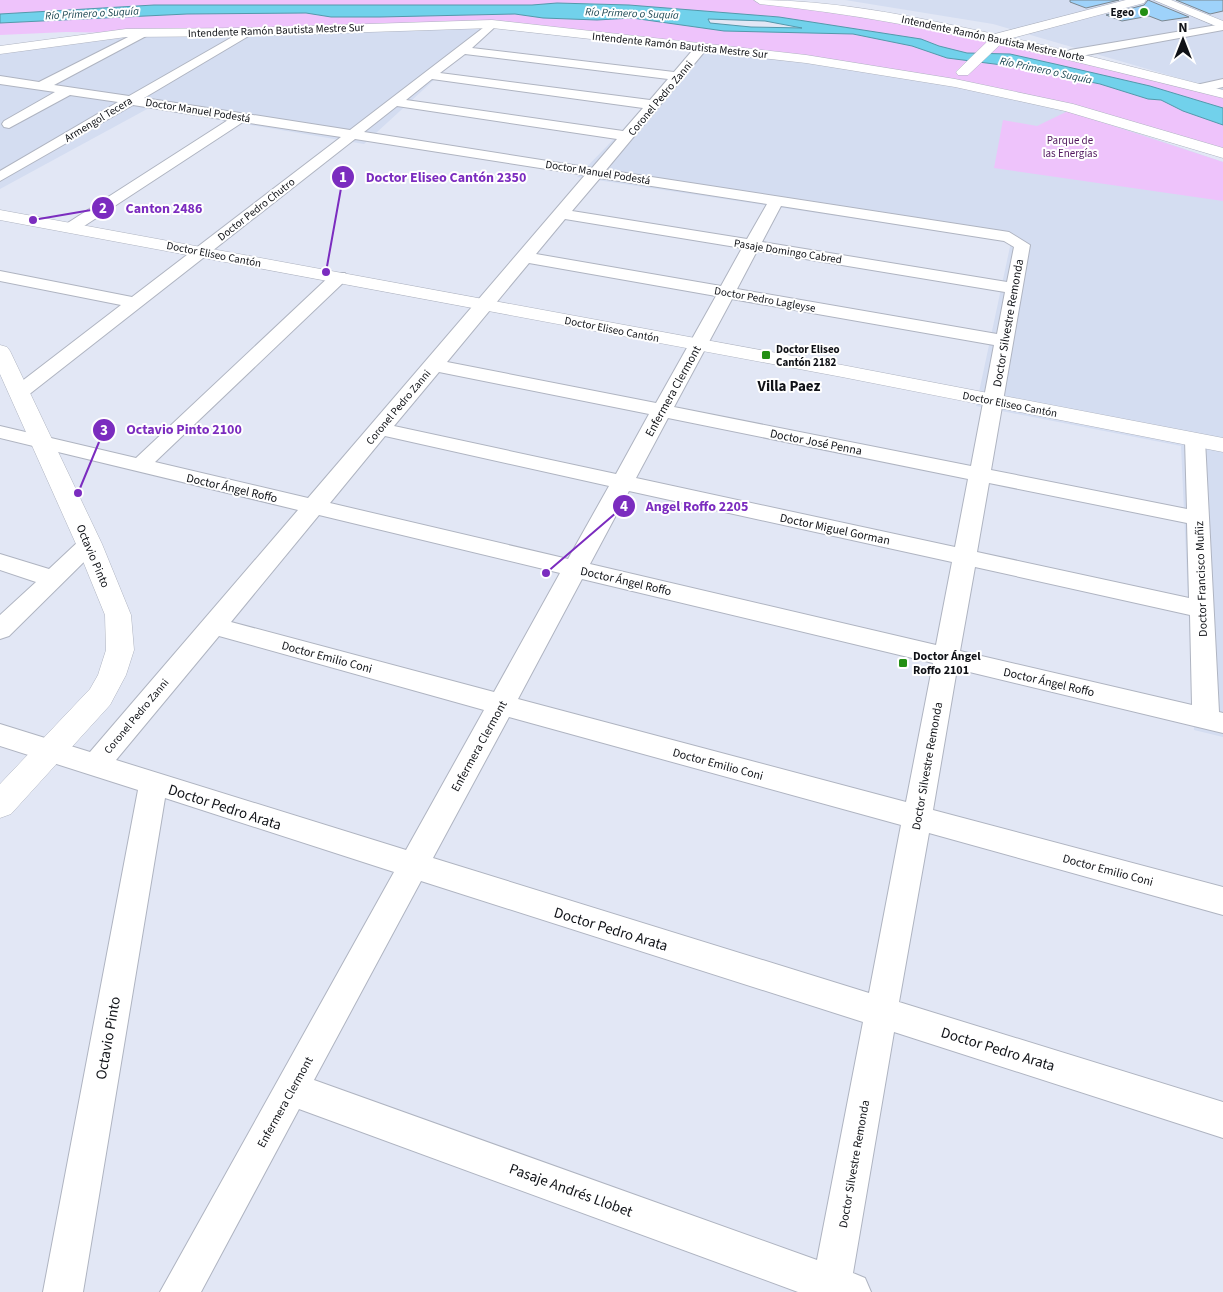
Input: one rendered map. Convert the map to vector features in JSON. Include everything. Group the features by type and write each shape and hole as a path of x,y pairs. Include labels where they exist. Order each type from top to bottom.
{"main road":[{"name":"Intendente Ramón Bautista Mestre Norte","path":"760,0 792,1 888,16 1070,54 1223,94"},
{"path":"997,39 998,31 1110,0"},
{"path":"676,45 695,44 823,57 937,76 962,74 997,39 1140,0"},
{"path":"1160,0 1223,26"},
{"name":"Intendente Ramón Bautista Mestre Sur","path":"9,35 66,32 248,32 492,24 806,59 946,82 1048,102 1114,119 1223,153"},
{"name":"Intendente Ramón Bautista Mestre Sur","path":"0,50 126,33"},
{"path":"962,74 969,80 977,83 1072,104 1114,119"},
{"name":"Doctor Eliseo Cantón","path":"0,215 339,277 1223,445"},
{"name":"Octavio Pinto","path":"0,351 44,443 118,615 120,650 112,675 100,697 50,753"},
{"path":"0,805 50,753"}],"street":[{"name":"Doctor Pedro Chutro","path":"0,431 24,400 135,303 462,50 492,24"},
{"path":"1070,54 1223,26"},
{"name":"Armengol Tecera","path":"0,177 248,32"},
{"path":"42,86 144,33"},
{"name":"Coronel Pedro Zanni","path":"95,766 701,48"},
{"path":"462,50 678,76"},
{"path":"429,75 654,105"},
{"name":"Doctor Manuel Podestá","path":"0,80 777,200 1018,240"},
{"path":"1201,88 1223,83"},
{"path":"9,124 69,90"},
{"path":"394,102 628,136"},
{"path":"72,227 241,117"},
{"name":"Enfermera Clermont","path":"180,1292 777,200"},
{"name":"Pasaje Domingo Cabred","path":"562,214 1014,288"},
{"name":"Doctor Silvestre Remonda","path":"837,1290 881,1013 1022,245 1018,240"},
{"name":"Doctor Pedro Lagleyse","path":"525,257 1004,341"},
{"path":"0,276 135,303"},
{"path":"139,466 339,277"},
{"name":"Doctor José Penna","path":"434,365 1198,518"},
{"name":"Doctor Miguel Gorman","path":"379,429 1202,609"},
{"name":"Doctor Ángel Roffo","path":"0,431 139,466 1215,721"},
{"name":"Doctor Francisco Muñiz","path":"1195,440 1202,609 1215,721"},
{"path":"0,630 89,544"},
{"path":"0,562 52,579"},
{"name":"Doctor Emilio Coni","path":"212,626 1223,901"},
{"name":"Doctor Pedro Arata","path":"0,735 50,753 1223,1120"},
{"name":"Octavio Pinto","path":"63,1292 153,784"},
{"name":"Pasaje Andrés Llobet","path":"292,1089 837,1290"}],"shaded area":[{"path":"845,0 1223,0 1223,91 993,24"},
{"path":"496,23 364,144 149,108 0,189 0,53 44,45 151,34"},
{"path":"700,50 856,69 1058,106 1223,162 1223,737 1194,730 1181,446 976,406 1011,242 577,177"}],"green space":[{"path":"0,0 760,0 869,13 1223,94 1223,108 1150,86 1010,54 967,53 921,39 779,17 629,5 576,3 532,5 154,5 0,14"},
{"path":"306,13 331,17 515,14 543,18 597,20 632,18 724,31 853,34 912,46 947,58 1018,67 1100,84 1148,99 1161,100 1183,111 1223,125 1223,153 1114,119 836,63 492,24 126,33 66,32 0,35 0,23 187,14"},
{"name":"Parque de las Energías","path":"1068,111 1223,162 1223,201 994,168 1003,120 1037,126"}],"water":[{"name":"Río Primero o Suquía","path":"557,3 629,5 779,17 921,39 967,53 1010,54 1150,86 1223,108 1223,125 1183,111 1161,100 1148,99 1100,84 1018,67 947,58 912,46 853,34 724,31 632,18 597,20 543,18 515,14 331,17 306,13 187,14 0,23 0,14 154,5 532,5","holes":["708,19 765,21 802,28 751,27 710,23"]}],"building":[{"path":"1070,0 1119,0 1086,8 1070,2"},
{"path":"1148,0 1189,17 1162,21 1149,16 1122,21 1106,15 1144,5"},
{"path":"1176,0 1223,0 1223,11 1210,14"}],"place":[{"name":"Egeo","path":"1144,12"},
{"name":"Canton 2486","path":"33,220"},
{"name":"Doctor Eliseo Cantón 2350","path":"326,272"},
{"name":"Doctor Eliseo Cantón 2182","path":"766,355"},
{"name":"Octavio Pinto 2100","path":"78,493"},
{"name":"Angel Roffo 2205","path":"546,573"},
{"name":"Doctor Ángel Roffo 2101","path":"903,663"}],"district":[{"name":"Villa Paez","path":"789,386"}]}
